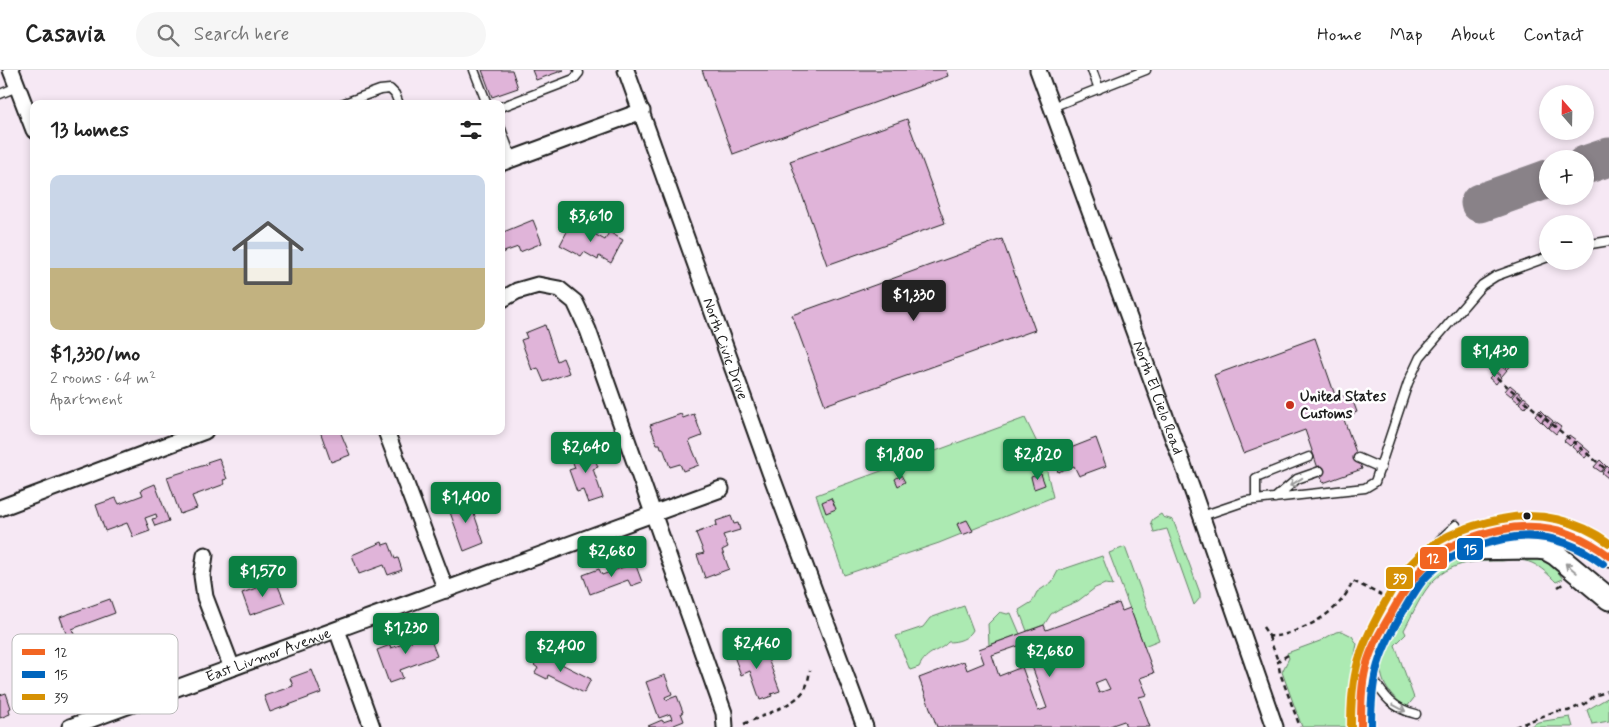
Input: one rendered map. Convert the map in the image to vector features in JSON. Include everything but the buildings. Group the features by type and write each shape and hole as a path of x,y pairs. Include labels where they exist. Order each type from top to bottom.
{"street":[{"path":"11,70 30,119"},
{"name":"North Civic Drive","path":"626,70 770,472 865,727"},
{"name":"North El Cielo Road","path":"1038,70 1202,516 1276,727"},
{"path":"507,161 642,112"},
{"path":"505,298 517,291 538,285 559,289 575,302 588,330 724,713 725,727"},
{"path":"0,508 194,435"},
{"path":"388,435 446,590"},
{"name":"East Livmor Avenue","path":"178,688 721,489"},
{"path":"1360,727 1361,701 1366,667 1375,641 1408,586 1427,563 1447,549 1470,538 1492,531 1522,525 1550,526 1578,536 1598,547 1609,556"},
{"path":"1447,549 1546,549 1555,554 1609,599"},
{"path":"205,555 202,576 205,597 232,668"},
{"path":"337,630 372,727"},
{"path":"1361,701 1370,727"},
{"name":"East Livmor Avenue","path":"70,727 106,714"}],"lane":[{"path":"474,70 485,100"},
{"path":"505,105 574,79 579,73 578,70"},
{"path":"1092,70 1099,89"},
{"path":"1052,107 1099,89 1132,73 1146,70"},
{"path":"0,94 18,87"},
{"path":"353,100 380,90 390,89 397,100"},
{"path":"1594,243 1609,241"},
{"path":"1202,516 1246,501 1365,488 1375,482 1408,384 1420,357 1482,286 1496,276 1539,260"},
{"path":"1256,500 1256,478 1309,458"},
{"path":"1358,458 1381,468"},
{"path":"1275,498 1297,479 1320,471"},
{"path":"1408,586 1422,556 1456,525"},
{"path":"1366,667 1392,704 1402,711 1416,714"}],"path":[{"path":"1490,372 1609,472"},
{"path":"1269,636 1278,637 1313,624 1329,614 1349,592 1354,581 1372,591"},
{"path":"1558,587 1565,583"},
{"path":"1263,627 1269,636 1300,727"},
{"path":"1278,661 1288,656"},
{"path":"744,724 790,704 805,688 810,670"},
{"path":"1515,727 1556,711 1568,711 1586,704 1594,696 1609,691"}],"green space":[{"path":"1025,418 1043,455 1053,497 939,543 844,575 816,495"},
{"path":"1161,514 1163,517 1173,520 1200,593 1200,598 1194,605 1167,529 1154,532 1151,522"},
{"path":"1125,547 1159,640 1144,646 1109,553"},
{"path":"1478,555 1543,559 1552,564 1563,579 1556,582 1545,571 1535,565 1517,560 1466,563 1449,569 1434,580 1425,591 1404,630 1406,634 1395,645 1414,698 1407,707 1389,691 1383,680 1381,667 1386,650 1414,599 1432,574 1453,560"},
{"path":"1102,556 1113,585 1105,584 1095,588 1078,601 1051,614 1044,625 1027,631 1019,610 1032,602 1037,592 1052,582 1058,571"},
{"path":"964,606 973,630 971,633 962,639 948,642 926,657 919,667 910,670 896,636 923,627 930,618"},
{"path":"1000,612 1011,613 1020,634 989,645 988,624"},
{"path":"1342,631 1352,636 1357,644 1350,679 1347,727 1302,727 1282,672 1289,658 1287,653"},
{"path":"1609,697 1609,721 1592,724 1587,710"},
{"path":"1570,717 1573,727 1529,727 1538,722"}],"water":[{"path":"586,215 604,224 598,235 581,225"}],"taxiway":[{"path":"1594,162 1609,157"},
{"path":"1480,203 1539,182"}],"transit line":[{"name":"39","path":"1351,727 1354,679 1361,652 1373,624 1400,577 1414,561 1433,545 1454,533 1478,525 1502,519 1530,516 1558,519 1571,523 1584,528 1609,543"},
{"name":"12","path":"1361,727 1363,682 1374,645 1412,580 1435,557 1448,548 1462,541 1499,530 1514,527 1543,527 1571,534 1609,556"},
{"name":"15","path":"1371,727 1372,696 1376,670 1385,646 1399,618 1423,580 1440,565 1460,553 1482,545 1503,539 1530,536 1543,537 1568,544 1580,549 1603,564"}],"place":[{"name":"United States Customs","path":"1290,405"}]}
